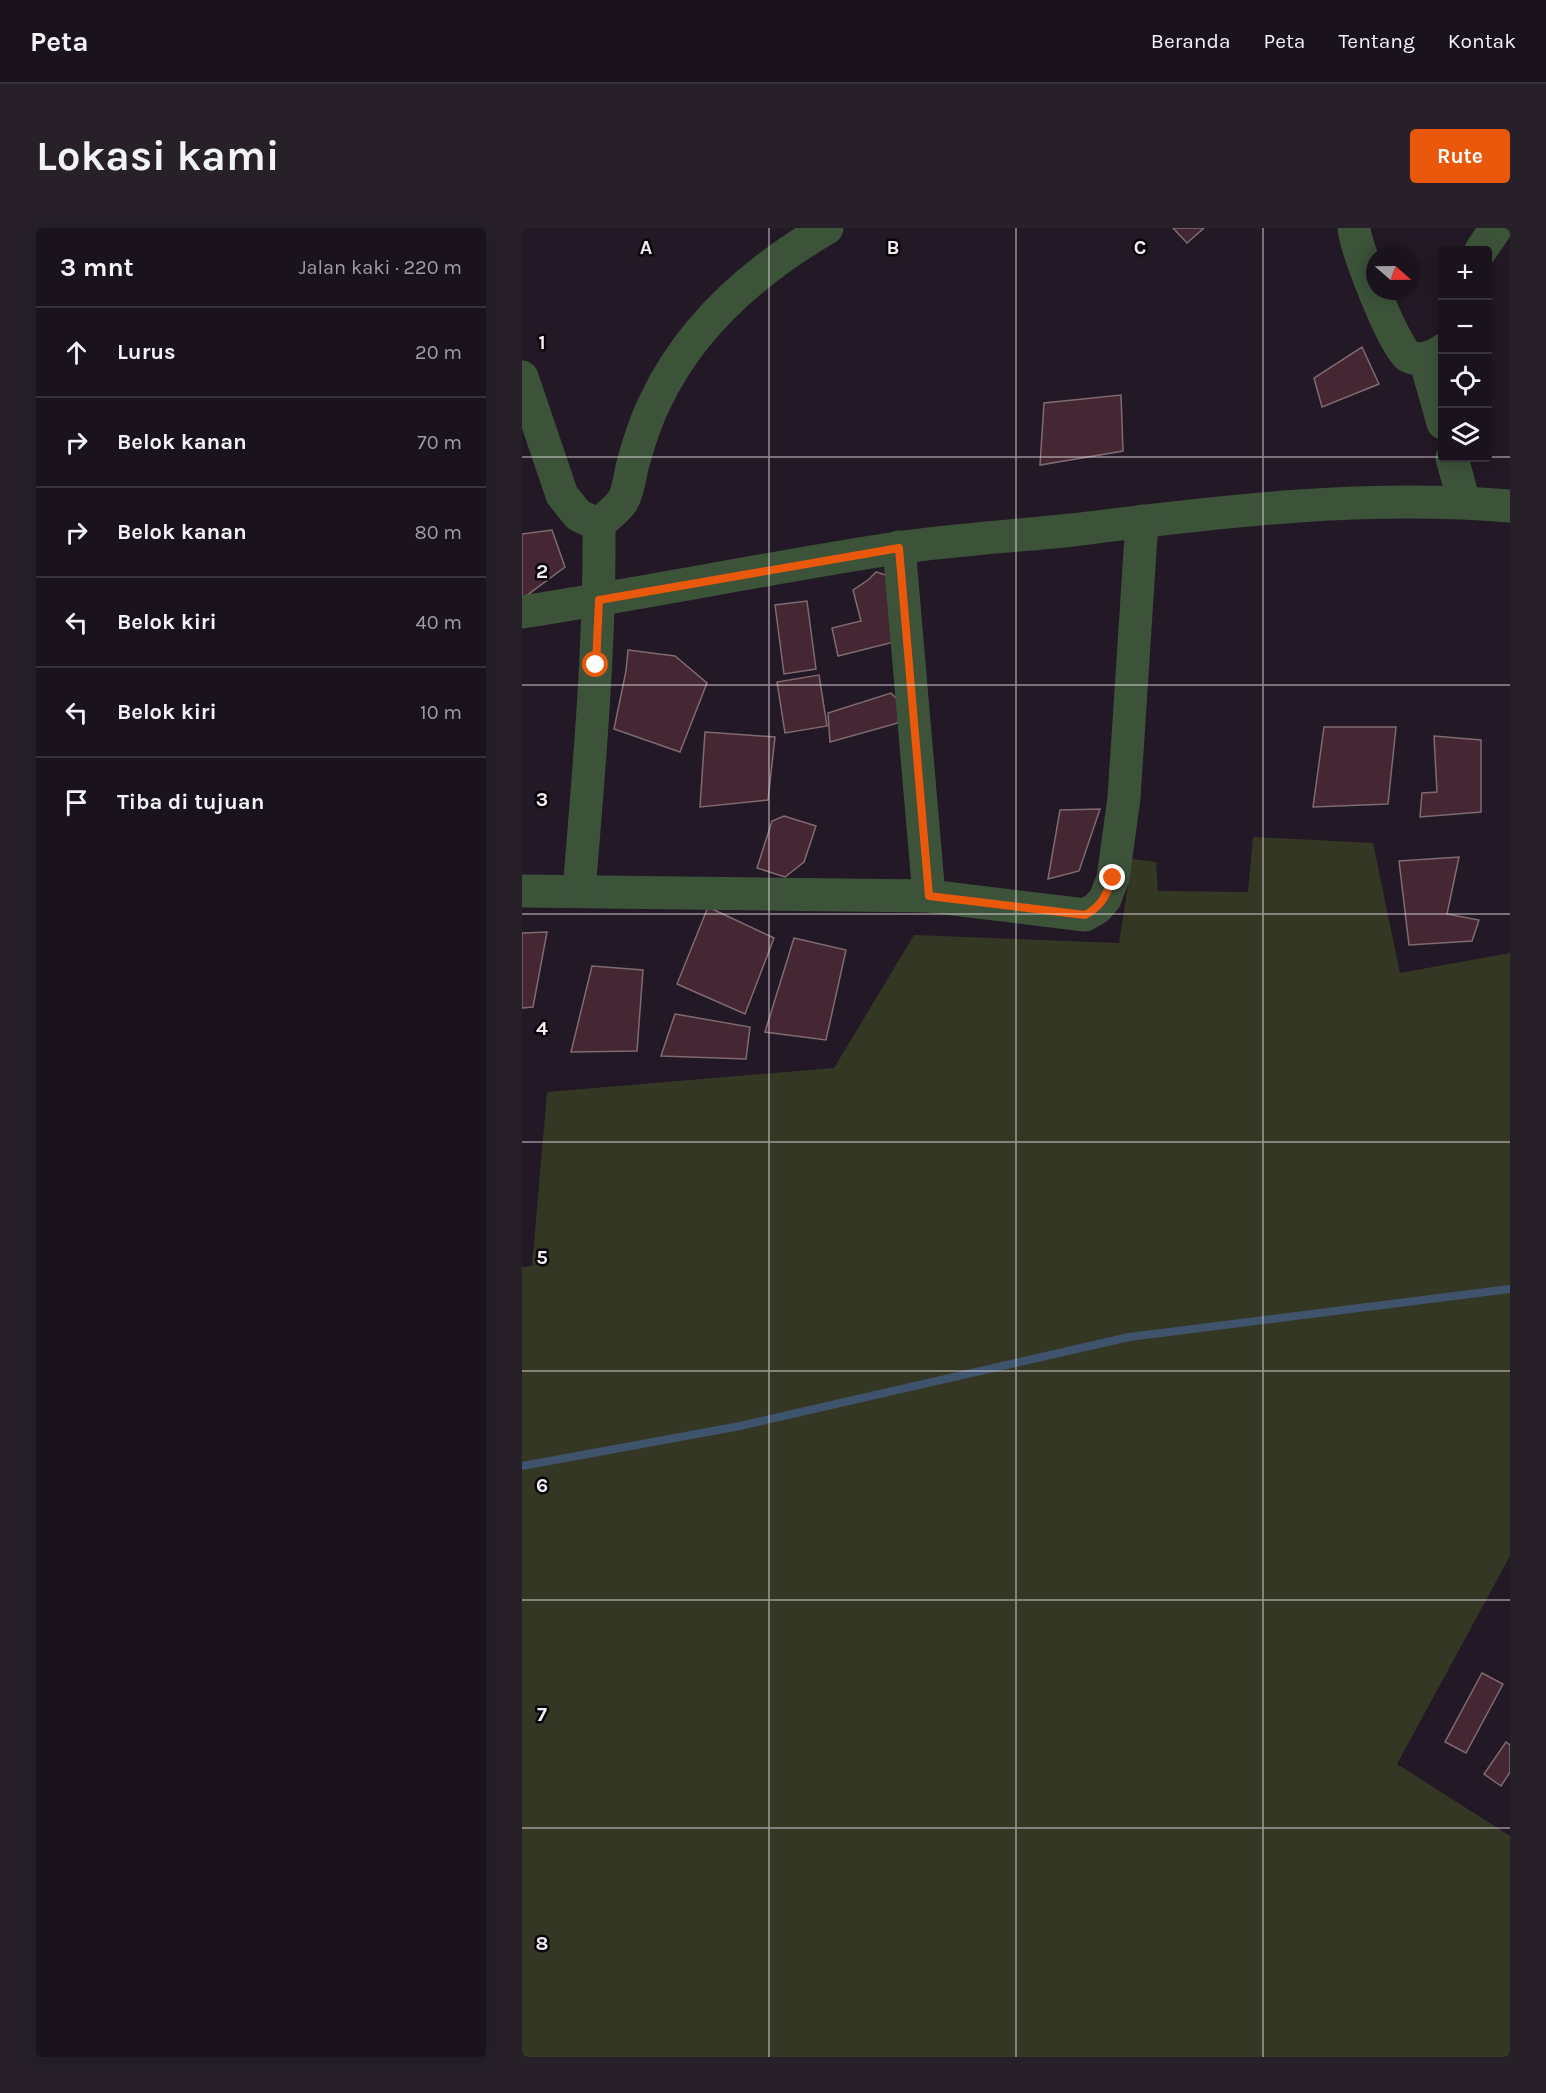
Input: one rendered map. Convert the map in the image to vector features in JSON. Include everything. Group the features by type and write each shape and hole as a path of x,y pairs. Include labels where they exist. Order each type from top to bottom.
{"street":[{"path":"579,891 589,772 599,600 599,525 623,501 635,456 654,403 692,340 745,285 769,265 827,228"},
{"path":"1354,228 1369,279 1400,346 1409,356 1434,355 1441,408"},
{"path":"1484,246 1496,228"},
{"path":"522,377 562,495 578,514 599,525"},
{"path":"1453,462 1464,502"},
{"path":"522,612 899,548 1252,508 1366,502 1464,502 1510,506"},
{"path":"522,891 929,896 1085,915 1097,909 1105,899 1113,878 1124,798 1142,521"},
{"path":"899,548 929,896"}],"green space":[{"path":"1253,837 1373,843 1400,973 1510,953 1510,1556 1397,1764 1510,1836 1510,2057 522,2057 522,1267 532,1266 547,1092 834,1068 914,935 1119,943 1132,859 1156,862 1158,891 1248,892"}],"building":[{"path":"1173,228 1204,228 1187,243"},
{"path":"1362,347 1379,384 1322,407 1314,378"},
{"path":"1121,395 1123,451 1040,465 1044,403"},
{"path":"552,530 565,567 522,599 522,534"},
{"path":"876,572 893,577 898,641 838,656 832,628 861,621 853,590"},
{"path":"807,601 816,669 784,674 775,605"},
{"path":"628,650 675,656 707,683 680,752 614,729"},
{"path":"819,675 827,726 785,733 777,682"},
{"path":"891,693 898,700 898,723 830,742 828,713"},
{"path":"1324,727 1396,727 1388,804 1313,807"},
{"path":"705,732 775,737 768,800 700,807"},
{"path":"1434,736 1481,740 1481,812 1420,817 1422,793 1437,792"},
{"path":"1100,809 1079,871 1048,879 1060,810"},
{"path":"784,816 816,826 804,862 785,877 757,868 772,821"},
{"path":"1459,857 1447,914 1479,920 1472,941 1409,945 1399,861"},
{"path":"708,907 774,938 745,1014 677,984"},
{"path":"547,932 533,1007 522,1008 522,933"},
{"path":"794,938 846,950 826,1040 765,1032"},
{"path":"592,966 643,970 637,1051 571,1052"},
{"path":"675,1014 750,1027 746,1059 661,1056"},
{"path":"1482,1673 1503,1684 1466,1753 1445,1742"},
{"path":"1506,1742 1510,1745 1510,1772 1501,1786 1484,1774"}],"waterway":[{"path":"522,1466 740,1426 1129,1337 1510,1289"}],"route":[{"path":"596,665 599,600 899,548 929,896 1085,915 1097,909 1105,899 1113,878"}]}
